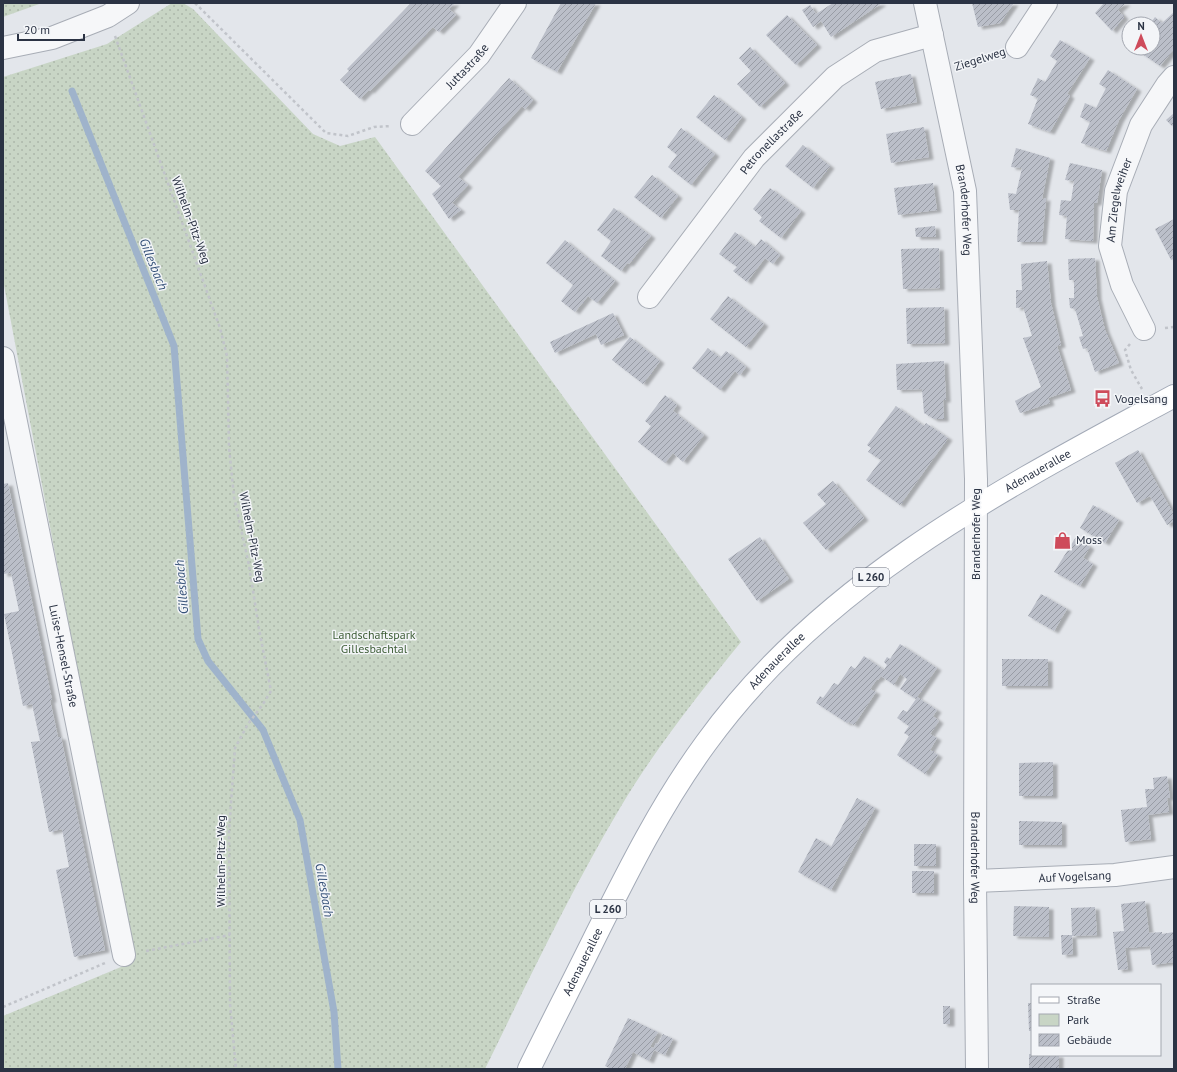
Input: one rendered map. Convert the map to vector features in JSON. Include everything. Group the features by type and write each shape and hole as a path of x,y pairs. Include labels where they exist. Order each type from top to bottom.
{"main road":[{"name":"Adenauerallee","path":"529,1069 633,860 664,805 713,734 745,694 776,660 842,600 888,564 931,535 1046,466 1174,396"}],"street":[{"path":"3,48 52,38 108,16 128,3"},
{"name":"Juttastraße","path":"412,124 479,55 516,3"},
{"name":"Branderhofer Weg","path":"925,3 965,191 971,327 976,507 975,881 977,1069"},
{"name":"Ziegelweg","path":"1017,47 1046,3"},
{"name":"Petronellastraße","path":"649,297 754,158 835,77 875,51 932,35"},
{"name":"Am Ziegelweiher","path":"1144,329 1122,285 1110,246 1116,191 1141,125 1167,85 1174,77"},
{"name":"Luise-Hensel-Straße","path":"3,358 124,955"},
{"name":"Auf Vogelsang","path":"975,881 1115,875 1174,867"}],"path":[{"path":"195,3 326,133 348,136 374,126 412,124"},
{"name":"Wilhelm-Pitz-Weg","path":"108,16 220,328 227,356 229,448 234,496 249,565 271,691 248,724 235,748 229,831 230,1004 236,1069"},
{"name":"Ziegelweg","path":"939,72 1017,47"},
{"path":"1144,329 1124,350 1131,370 1152,408"}],"green space":[{"path":"3,3 42,3 3,17"},
{"name":"Landschaftspark Gillesbachtal","path":"172,3 183,3 193,9 313,134 340,146 375,137 741,642 693,702 633,786 567,904 485,1069 3,1069 3,1016 133,962 3,280 3,77 107,44"}],"building":[{"path":"411,3 455,3 449,9 456,15 439,32 433,27 370,91 369,90 360,99 340,80 349,71 347,69"},
{"path":"561,3 596,3 557,72 531,58"},
{"path":"833,3 882,3 831,37 821,21 813,27 802,10 810,5 816,14"},
{"path":"972,3 1014,3 1000,23 978,27"},
{"path":"1104,3 1126,3 1118,10 1123,16 1121,16 1121,20 1112,31 1095,13"},
{"path":"1174,12 1174,49 1160,66 1145,56 1161,56 1161,22 1162,23"},
{"path":"787,15 817,45 796,65 766,35"},
{"path":"1060,40 1090,58 1067,94 1070,96 1050,132 1028,124 1038,98 1030,95 1038,78 1045,82 1057,61 1050,56"},
{"path":"750,47 785,83 760,107 737,84 751,71 739,58"},
{"path":"1108,70 1137,89 1119,120 1106,151 1081,143 1090,122 1080,117 1085,103 1096,108 1106,88 1099,84"},
{"path":"911,74 917,102 881,109 875,82"},
{"path":"509,78 533,100 525,109 522,106 458,177 468,185 452,203 461,210 449,219 432,194 441,186 425,171"},
{"path":"714,95 742,117 725,140 696,117"},
{"path":"1174,113 1174,124 1172,126 1166,120"},
{"path":"924,127 929,157 891,163 886,134"},
{"path":"681,128 715,154 691,185 668,167 677,155 667,147"},
{"path":"803,145 830,166 813,188 785,166"},
{"path":"1016,148 1050,158 1042,199 1046,198 1042,242 1017,242 1019,210 1010,210 1008,193 1016,194 1022,168 1011,167"},
{"path":"1070,163 1102,170 1097,203 1094,203 1093,241 1065,239 1067,216 1059,215 1061,200 1071,201 1074,181 1065,180"},
{"path":"652,175 678,196 661,218 634,197"},
{"path":"933,183 937,210 898,215 894,188"},
{"path":"770,188 801,211 781,238 759,221 762,217 753,209"},
{"path":"614,208 651,236 629,264 627,263 621,271 601,256 611,241 597,230"},
{"path":"1174,219 1174,259 1171,260 1155,229"},
{"path":"935,226 936,237 916,237 915,228"},
{"path":"735,232 755,247 761,239 780,255 773,264 765,258 747,282 733,271 737,267 719,254"},
{"path":"565,240 615,281 597,303 588,296 575,312 561,301 573,285 546,263"},
{"path":"939,248 940,288 903,289 901,249"},
{"path":"1095,258 1097,297 1105,330 1119,363 1095,372 1087,348 1083,349 1079,337 1083,336 1075,309 1070,308 1069,298 1074,298 1074,280 1069,280 1068,259"},
{"path":"1047,261 1051,303 1061,345 1057,346 1071,390 1048,398 1050,403 1020,413 1015,401 1041,387 1023,338 1032,336 1023,307 1016,308 1016,290 1022,290 1021,264"},
{"path":"728,296 764,324 746,347 710,319"},
{"path":"944,307 945,343 907,344 906,308"},
{"path":"613,313 624,335 601,345 596,334 555,353 550,342"},
{"path":"630,337 660,361 643,384 612,360"},
{"path":"708,348 720,358 726,351 746,367 740,375 735,371 720,390 692,368"},
{"path":"944,361 946,400 943,400 944,419 934,419 924,413 922,389 897,390 896,364"},
{"path":"665,395 677,405 673,411 704,435 683,462 673,453 665,463 638,442 651,426 645,421"},
{"path":"896,406 924,426 926,423 948,438 900,505 866,480 881,460 868,452 871,448 867,445"},
{"path":"1138,450 1174,515 1174,521 1167,525 1150,496 1137,503 1115,463"},
{"path":"833,481 864,518 826,550 803,523 826,504 817,494"},
{"path":"8,483 52,700 50,700 58,737 61,737 105,950 74,957 56,870 69,867 62,829 49,832 31,742 40,741 32,704 23,706 4,614 19,611 11,573 3,574 3,484"},
{"path":"1093,505 1119,520 1105,543 1080,528"},
{"path":"760,537 789,579 757,601 728,559"},
{"path":"1076,537 1090,547 1083,558 1093,564 1080,586 1054,572"},
{"path":"1041,594 1067,609 1054,631 1028,616"},
{"path":"900,644 937,668 917,697 937,710 933,716 939,721 930,734 937,738 930,750 938,755 925,774 897,755 909,736 904,733 909,726 897,718 903,710 907,712 916,699 900,689 907,679 900,674 894,685 881,676 878,680 877,679 870,689 876,692 854,725 849,722 847,723 816,703 820,696 823,698 834,683 838,685 851,666 855,669 864,656 884,670 887,665 884,662 887,657 890,659"},
{"path":"1002,659 1048,659 1048,686 1002,686"},
{"path":"1053,762 1053,796 1019,796 1019,763"},
{"path":"1167,776 1170,798 1167,798 1169,812 1148,815 1151,839 1125,842 1121,810 1147,807 1145,789 1154,789 1153,778"},
{"path":"857,798 875,808 831,890 798,872 816,838 831,847"},
{"path":"1019,821 1062,822 1062,845 1019,845"},
{"path":"914,844 936,844 936,866 914,866"},
{"path":"912,871 934,871 934,893 912,893"},
{"path":"1145,901 1149,933 1162,932 1162,934 1174,932 1174,962 1152,965 1150,946 1125,948 1128,969 1118,970 1113,932 1124,931 1121,904"},
{"path":"1014,906 1049,907 1049,937 1013,936"},
{"path":"1095,907 1097,935 1072,936 1073,954 1062,955 1061,935 1072,935 1071,908"},
{"path":"1028,1003 1031,1003 1031,1031 1029,1031"},
{"path":"943,1006 950,1006 950,1024 943,1024"},
{"path":"628,1018 658,1032 650,1047 654,1048 656,1043 658,1044 663,1034 673,1039 665,1055 654,1050 649,1061 633,1052 625,1069 611,1069 605,1066"},
{"path":"1029,1054 1031,1054 1031,1056 1059,1056 1059,1069 1029,1069"}],"waterway":[{"name":"Gillesbach","path":"72,91 174,346 198,639 208,661 263,730 300,820 334,1012 338,1069"}],"place":[{"name":"Vogelsang","path":"1102,399"},
{"name":"Moss","path":"1063,540"}]}
